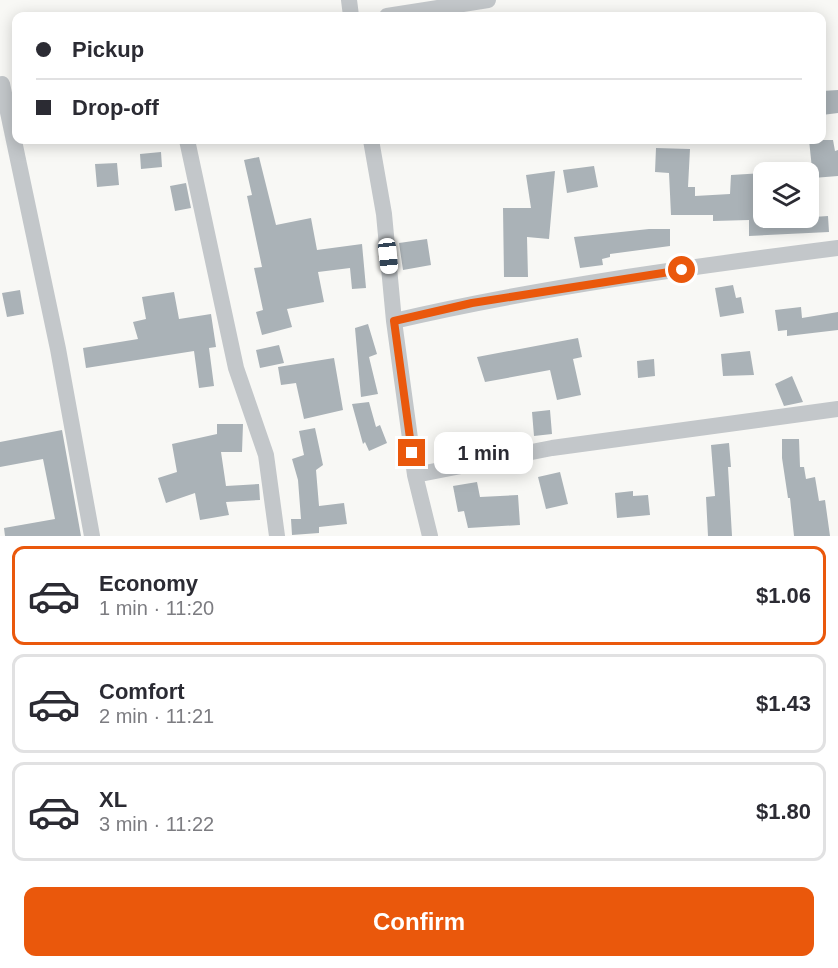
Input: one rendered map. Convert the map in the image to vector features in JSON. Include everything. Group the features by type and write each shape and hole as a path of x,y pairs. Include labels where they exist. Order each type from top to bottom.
{"street":[{"path":"412,12 488,0"},
{"path":"6,83 12,114"},
{"path":"18,144 92,536"},
{"path":"188,144 236,368 266,455 277,536"},
{"path":"373,144 384,214 394,321 415,475 430,536"},
{"path":"394,321 472,303 728,262 838,248"},
{"path":"415,475 552,448 838,409"}],"building":[{"path":"838,90 838,113 826,114 826,91"},
{"path":"826,140 833,140 835,151 838,150 838,176 819,178 819,162 811,162 809,144 826,144"},
{"path":"656,148 690,149 688,187 695,187 695,196 730,194 731,175 753,174 753,228 819,228 819,217 828,216 829,232 749,236 749,220 713,221 713,215 671,215 669,173 655,172"},
{"path":"161,152 162,167 141,169 140,154"},
{"path":"259,157 276,225 311,218 317,250 362,244 366,288 352,289 350,268 318,272 324,302 287,309 292,327 262,335 256,312 263,310 254,268 262,267 247,196 252,195 244,160"},
{"path":"117,163 119,185 97,187 95,164"},
{"path":"594,166 598,187 567,193 563,170"},
{"path":"555,171 549,239 527,237 528,277 504,277 503,208 531,208 526,175"},
{"path":"186,183 191,208 175,211 170,186"},
{"path":"670,229 670,246 610,254 610,257 602,259 603,265 580,268 574,237"},
{"path":"427,239 431,265 403,270 399,243"},
{"path":"733,285 736,298 741,297 744,313 720,317 715,288"},
{"path":"20,290 24,314 7,317 2,293"},
{"path":"174,292 179,319 211,314 216,347 209,348 214,386 199,388 194,351 86,368 83,348 138,339 133,322 146,319 142,297"},
{"path":"801,307 802,318 838,312 838,330 787,336 787,330 778,331 775,310"},
{"path":"368,324 377,354 369,357 378,394 361,397 355,328"},
{"path":"578,338 582,357 573,359 581,395 557,400 550,370 485,382 477,357"},
{"path":"279,345 284,363 260,368 256,350"},
{"path":"750,351 754,375 723,376 721,354"},
{"path":"334,358 343,410 304,419 296,383 281,385 278,367"},
{"path":"654,359 655,376 638,378 637,361"},
{"path":"792,376 803,402 784,406 775,384"},
{"path":"369,402 376,427 380,425 387,443 369,451 365,442 363,444 352,404"},
{"path":"550,410 552,434 534,436 532,412"},
{"path":"217,424 243,424 242,452 221,452 226,486 259,484 260,500 226,502 229,515 200,520 195,493 166,503 158,478 177,472 172,444 217,434"},
{"path":"315,428 323,465 316,470 319,506 344,503 347,524 319,527 319,533 292,535 291,519 301,519 298,480 292,459 304,455 299,431"},
{"path":"62,430 81,536 5,536 4,528 55,519 43,459 0,467 0,442"},
{"path":"782,439 799,439 800,467 804,467 806,479 815,477 819,501 825,500 830,536 794,536 790,498 788,498 782,458"},
{"path":"729,443 732,536 708,536 706,497 715,496 711,445"},
{"path":"560,472 568,504 546,509 538,477"},
{"path":"477,482 480,497 518,495 520,525 468,528 464,511 458,512 453,486"},
{"path":"633,491 633,496 648,495 650,515 617,518 615,493"}],"route":[{"path":"412,453 394,321 472,303 682,270"}]}
